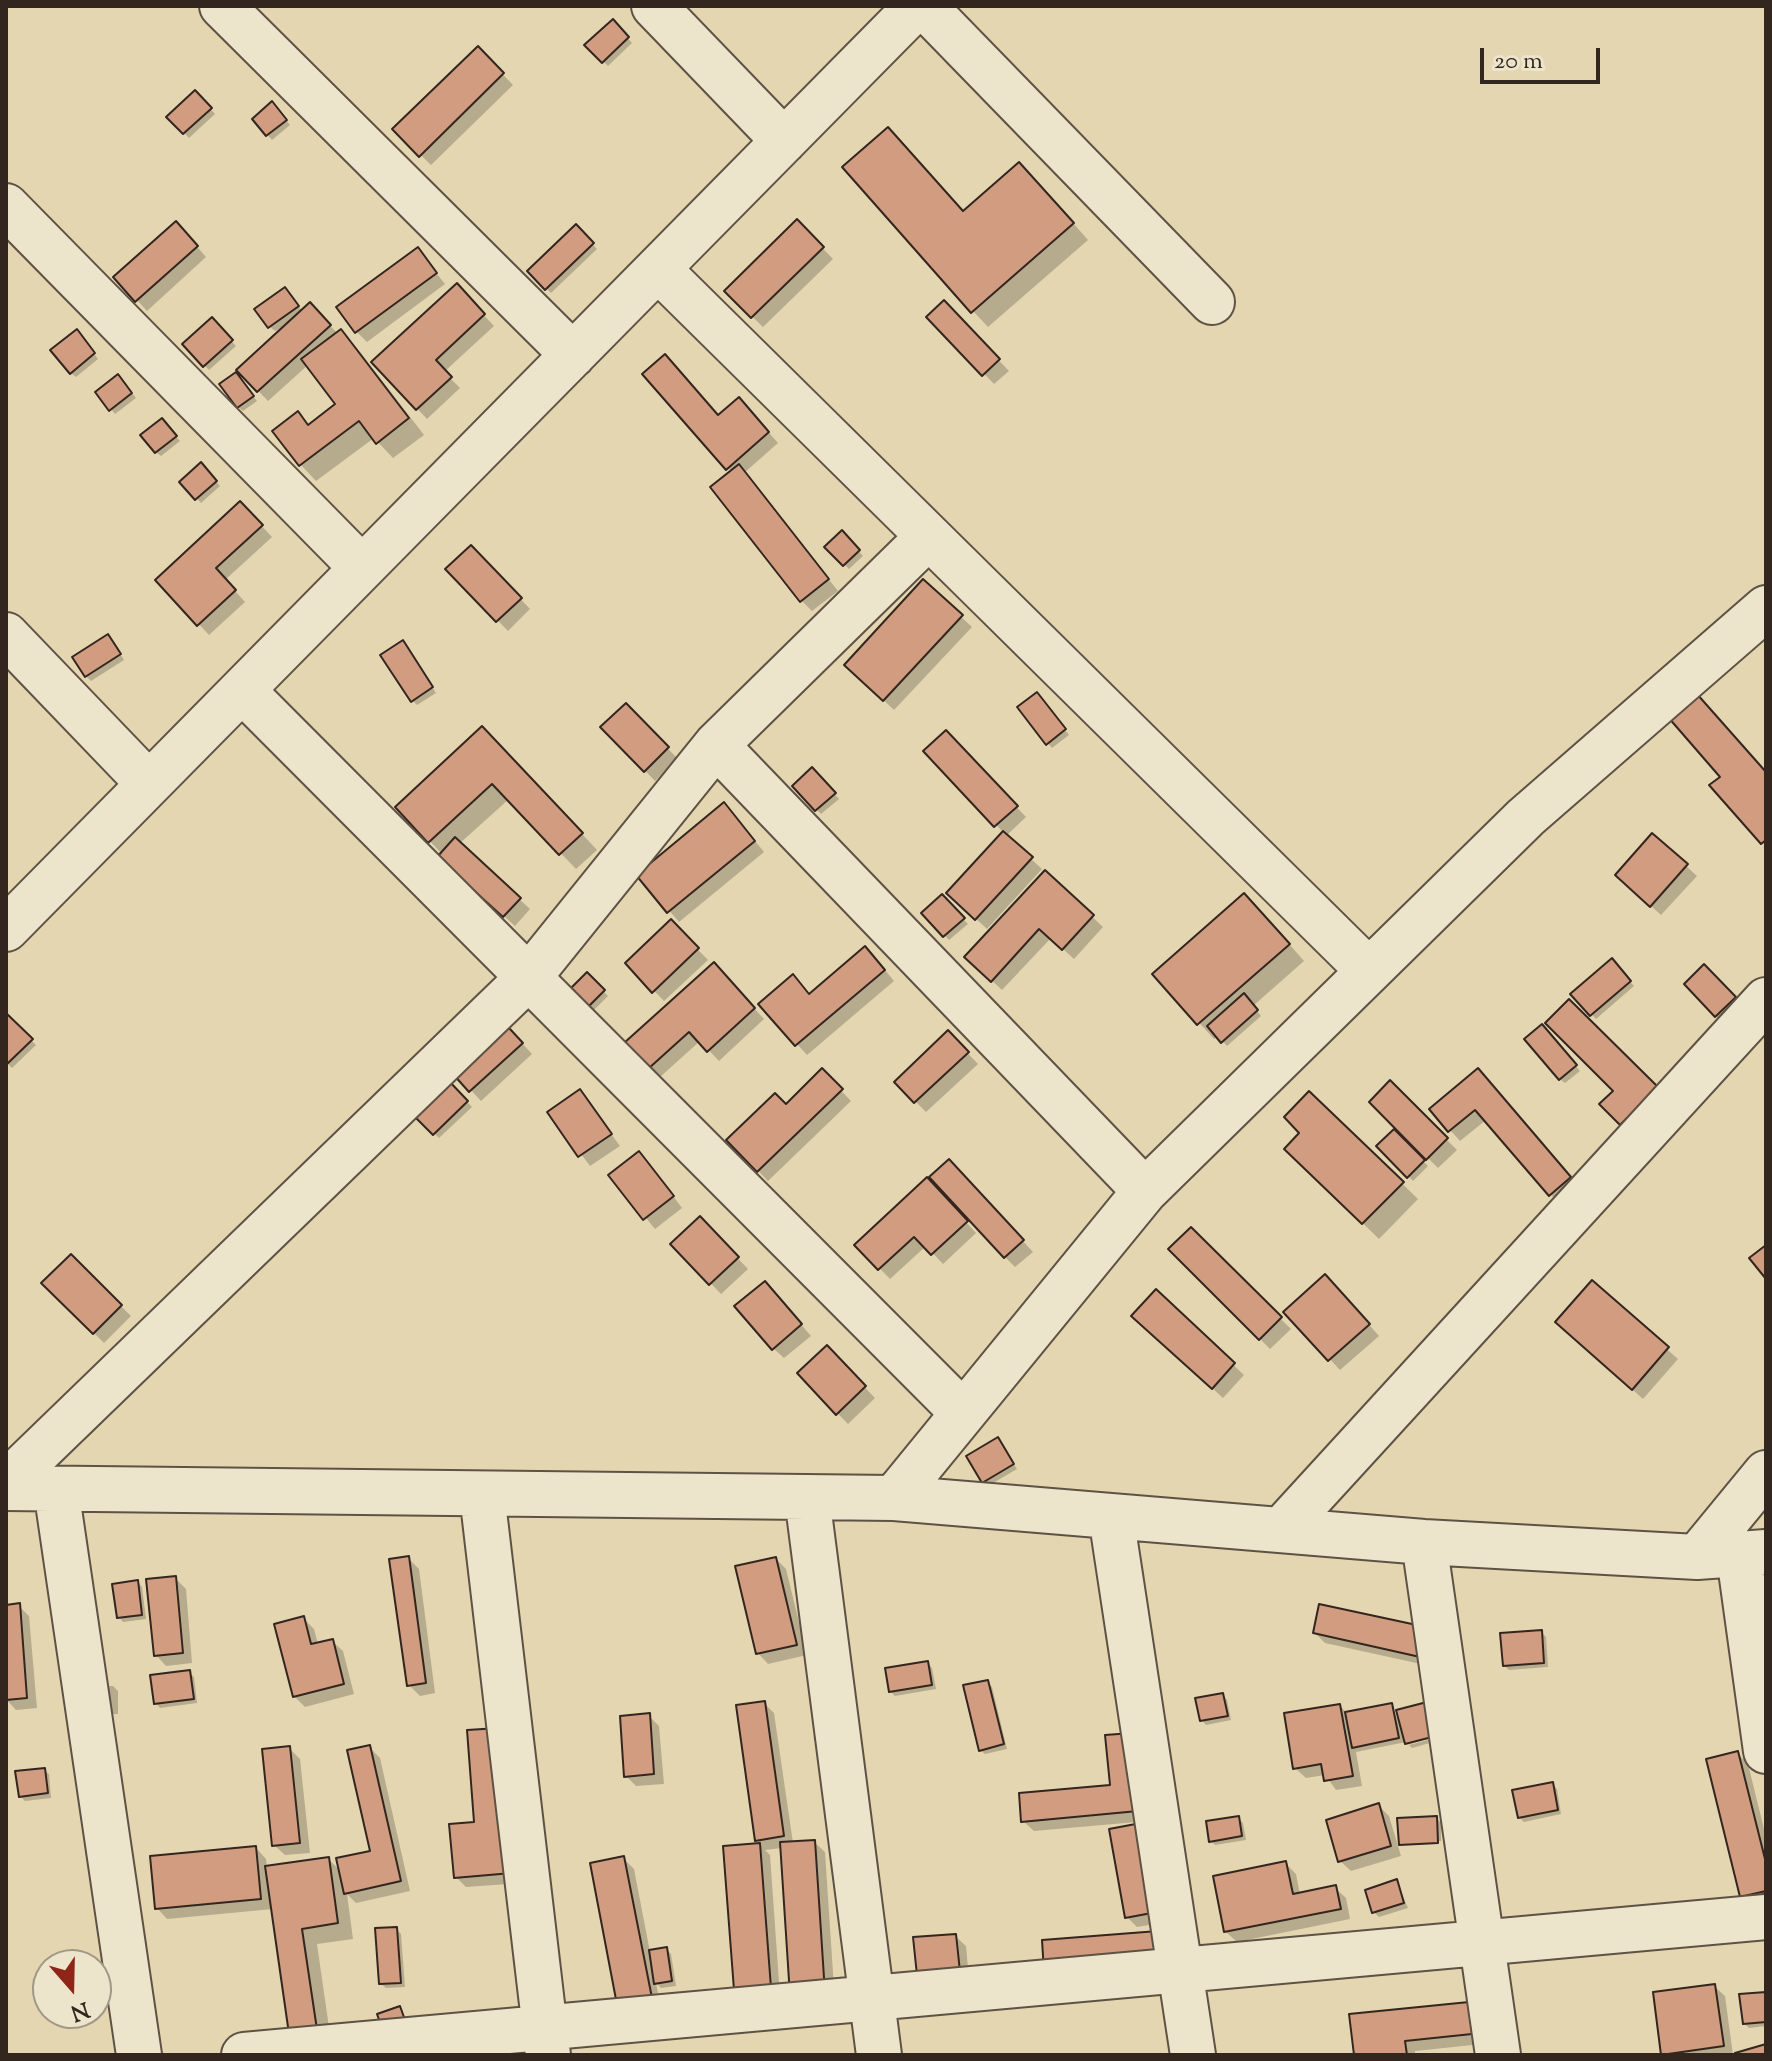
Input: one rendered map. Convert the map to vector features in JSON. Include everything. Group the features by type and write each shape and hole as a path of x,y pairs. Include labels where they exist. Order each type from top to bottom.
{"street":[{"path":"222,6 573,355"},
{"path":"654,6 784,141"},
{"path":"6,929 917,6"},
{"path":"924,6 1212,302"},
{"path":"6,206 362,568"},
{"path":"658,269 1369,971"},
{"path":"6,1486 529,977 716,745 928,537"},
{"path":"894,1498 1145,1191 1526,817 1766,608"},
{"path":"6,635 149,784"},
{"path":"242,690 963,1413"},
{"path":"716,745 1145,1191"},
{"path":"1281,1530 1766,1000"},
{"path":"1766,1473 1734,1555 1766,1751"},
{"path":"6,1486 894,1498 1424,1542 1734,1555"},
{"path":"56,1489 139,2055"},
{"path":"482,1494 547,2041"},
{"path":"807,1497 879,2055"},
{"path":"1111,1516 1193,2055"},
{"path":"1424,1542 1498,2055"},
{"path":"244,2055 547,2041 871,1998 1766,1917"}],"building":[{"path":"613,19 629,37 602,63 584,45"},
{"path":"478,46 504,73 419,157 392,129"},
{"path":"195,90 212,108 183,134 166,117"},
{"path":"272,101 287,120 266,136 252,119"},
{"path":"888,127 963,211 1019,162 1074,223 971,313 842,167"},
{"path":"797,219 824,247 751,318 724,291"},
{"path":"176,221 198,246 135,302 113,277"},
{"path":"576,224 594,243 545,290 527,271"},
{"path":"418,247 437,273 355,333 336,307"},
{"path":"457,283 485,314 436,360 452,377 416,410 371,362"},
{"path":"285,287 299,306 268,328 254,309"},
{"path":"944,300 1000,359 982,376 926,317"},
{"path":"310,302 331,325 257,392 236,370"},
{"path":"212,317 233,340 203,367 182,344"},
{"path":"77,329 95,353 70,374 50,350"},
{"path":"341,329 409,418 376,444 359,421 299,466 272,431 298,411 308,425 335,404 301,359"},
{"path":"665,354 718,415 739,397 769,432 726,470 642,374"},
{"path":"236,372 254,396 237,408 219,384"},
{"path":"118,374 132,393 109,411 95,392"},
{"path":"162,418 177,436 155,453 140,435"},
{"path":"201,462 217,481 195,500 179,482"},
{"path":"739,464 829,579 800,602 710,487"},
{"path":"240,501 263,525 216,568 236,590 197,626 155,580"},
{"path":"842,530 860,550 843,566 824,547"},
{"path":"471,545 522,598 496,622 445,569"},
{"path":"923,579 963,615 883,701 844,665"},
{"path":"108,634 121,654 85,677 72,657"},
{"path":"403,640 433,687 411,702 380,655"},
{"path":"1689,685 1766,772 1766,840 1761,844 1709,785 1720,777 1661,709"},
{"path":"1037,692 1066,729 1046,745 1017,707"},
{"path":"626,703 669,747 644,772 600,727"},
{"path":"482,726 583,833 559,855 492,784 428,843 395,807"},
{"path":"946,730 1018,806 994,827 923,751"},
{"path":"812,767 836,793 815,811 792,786"},
{"path":"724,802 755,841 667,913 636,875"},
{"path":"1003,831 1033,857 975,920 946,893"},
{"path":"1652,833 1688,864 1650,907 1615,875"},
{"path":"455,837 521,898 503,917 437,857"},
{"path":"1045,870 1094,915 1062,950 1039,929 991,982 964,957"},
{"path":"1244,893 1290,944 1197,1025 1152,974"},
{"path":"942,894 965,918 943,937 921,913"},
{"path":"671,919 699,948 652,993 625,963"},
{"path":"865,946 885,970 795,1046 758,1004 793,974 809,994"},
{"path":"1612,958 1631,981 1590,1016 1570,994"},
{"path":"714,962 755,1008 707,1052 689,1032 648,1069 624,1043"},
{"path":"1704,964 1736,997 1715,1017 1684,984"},
{"path":"587,972 605,990 586,1009 568,991"},
{"path":"1244,993 1258,1010 1221,1043 1207,1026"},
{"path":"1569,999 1658,1087 1620,1125 1599,1104 1613,1091 1545,1023"},
{"path":"6,1013 33,1039 6,1065"},
{"path":"497,1015 523,1043 469,1092 444,1064"},
{"path":"1542,1024 1577,1065 1559,1080 1524,1039"},
{"path":"948,1030 969,1052 914,1103 894,1082"},
{"path":"822,1068 843,1089 757,1172 726,1140 775,1093 786,1104"},
{"path":"1478,1068 1571,1177 1549,1196 1475,1110 1448,1132 1429,1109"},
{"path":"448,1080 468,1101 433,1135 412,1114"},
{"path":"1390,1080 1448,1138 1426,1160 1369,1102"},
{"path":"580,1089 612,1134 578,1157 547,1112"},
{"path":"1309,1091 1404,1182 1362,1224 1284,1149 1299,1133 1284,1117"},
{"path":"1394,1129 1425,1160 1407,1178 1376,1146"},
{"path":"639,1151 674,1196 643,1220 608,1175"},
{"path":"949,1159 1024,1240 1004,1258 929,1177"},
{"path":"927,1177 968,1221 931,1255 914,1237 878,1270 854,1245"},
{"path":"700,1216 739,1257 709,1285 670,1244"},
{"path":"1191,1227 1282,1317 1259,1340 1168,1249"},
{"path":"1766,1245 1766,1279 1749,1258"},
{"path":"71,1254 122,1305 93,1334 41,1283"},
{"path":"1325,1274 1370,1324 1328,1361 1283,1312"},
{"path":"1592,1280 1669,1347 1632,1390 1555,1322"},
{"path":"765,1281 802,1324 772,1350 734,1306"},
{"path":"1156,1289 1235,1363 1212,1389 1131,1316"},
{"path":"827,1345 866,1386 836,1415 797,1373"},
{"path":"998,1437 1014,1464 982,1483 966,1456"},
{"path":"409,1556 426,1683 407,1686 389,1559"},
{"path":"776,1557 797,1645 756,1654 735,1566"},
{"path":"176,1576 183,1653 154,1656 146,1579"},
{"path":"138,1580 142,1615 117,1618 112,1584"},
{"path":"20,1603 27,1698 6,1700 6,1605"},
{"path":"1319,1604 1426,1627 1420,1657 1313,1633"},
{"path":"304,1616 311,1644 333,1639 344,1684 293,1697 274,1624"},
{"path":"1542,1630 1544,1663 1503,1666 1500,1633"},
{"path":"928,1661 932,1685 889,1692 885,1668"},
{"path":"190,1670 194,1699 154,1704 150,1675"},
{"path":"988,1680 1004,1744 979,1751 963,1685"},
{"path":"1223,1693 1228,1716 1200,1721 1195,1698"},
{"path":"765,1701 784,1836 755,1841 736,1705"},
{"path":"1427,1702 1436,1736 1405,1744 1396,1710"},
{"path":"1392,1703 1399,1738 1352,1748 1345,1712"},
{"path":"1340,1704 1353,1776 1324,1781 1321,1764 1293,1769 1284,1713"},
{"path":"650,1713 654,1774 624,1777 620,1716"},
{"path":"499,1728 512,1873 454,1878 449,1824 474,1822 467,1730"},
{"path":"1132,1733 1138,1811 1021,1822 1019,1793 1110,1785 1105,1735"},
{"path":"370,1745 401,1881 344,1894 336,1858 370,1851 347,1750"},
{"path":"290,1746 300,1843 272,1846 262,1749"},
{"path":"1738,1751 1766,1863 1766,1891 1740,1897 1706,1759"},
{"path":"45,1768 48,1793 19,1797 15,1771"},
{"path":"1553,1782 1558,1810 1518,1818 1512,1790"},
{"path":"1379,1803 1391,1846 1338,1862 1326,1820"},
{"path":"1239,1816 1242,1836 1209,1842 1206,1821"},
{"path":"1437,1816 1438,1843 1399,1845 1397,1818"},
{"path":"1141,1823 1157,1912 1125,1918 1109,1829"},
{"path":"815,1840 825,1993 790,1996 780,1842"},
{"path":"760,1843 772,2001 735,2003 723,1846"},
{"path":"256,1846 261,1899 155,1909 150,1856"},
{"path":"624,1856 653,2003 618,2010 590,1863"},
{"path":"329,1857 338,1923 302,1929 319,2043 291,2048 265,1866"},
{"path":"1286,1861 1293,1894 1336,1885 1341,1909 1224,1932 1213,1876"},
{"path":"1397,1879 1404,1903 1372,1913 1365,1890"},
{"path":"397,1927 401,1983 379,1984 375,1928"},
{"path":"1158,1931 1160,1962 1044,1972 1042,1940"},
{"path":"956,1934 961,1981 918,1985 913,1937"},
{"path":"667,1947 672,1981 654,1984 649,1950"},
{"path":"1715,1984 1724,2046 1661,2055 1653,1992"},
{"path":"1766,1992 1766,2022 1743,2024 1739,1994"},
{"path":"1469,2002 1472,2034 1405,2041 1407,2055 1354,2055 1349,2014"},
{"path":"400,2006 410,2034 387,2043 377,2014"},
{"path":"1766,2044 1766,2055 1735,2055 1735,2053"}]}
